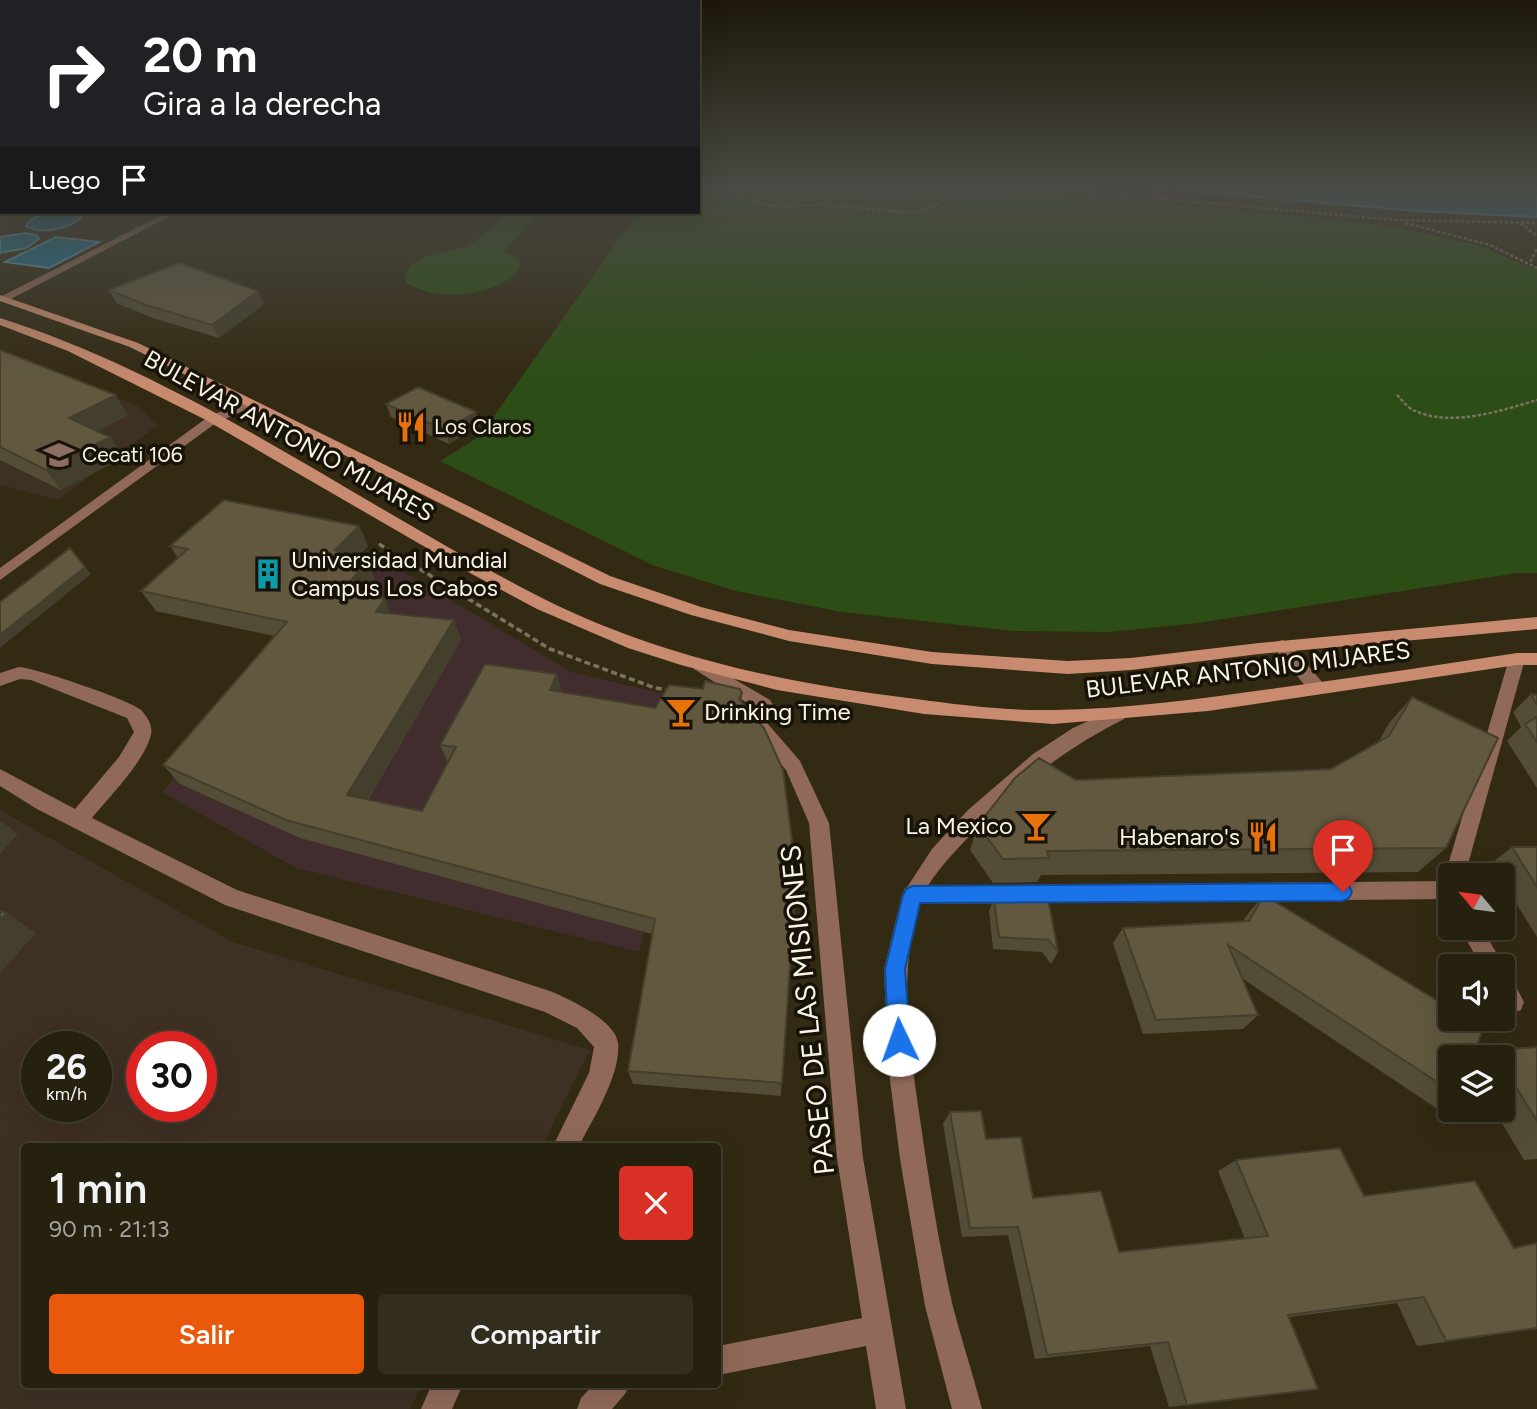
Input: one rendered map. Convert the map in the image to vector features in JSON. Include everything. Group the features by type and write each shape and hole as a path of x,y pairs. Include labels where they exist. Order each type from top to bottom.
{"main road":[{"name":"BULEVAR ANTONIO MIJARES","path":"1,299 134,345 605,580 681,607 782,636 922,658 1077,668 1156,663 1282,646 1454,633 1537,623"},
{"name":"BULEVAR ANTONIO MIJARES","path":"0,321 101,360 176,398 538,603 613,635 700,665 851,698 910,706 1049,717 1118,714 1206,705 1517,659 1537,659"}],"street":[{"path":"1,299 95,252"},
{"path":"0,575 212,419 250,403"},
{"path":"1282,646 1317,688"},
{"path":"1458,863 1517,659"},
{"name":"PASEO DE LAS MISIONES","path":"700,665 764,705 751,717 793,766 819,823 850,1158 891,1409"},
{"path":"0,680 19,673 33,674 133,713 141,722 143,734 135,749 78,820"},
{"path":"967,1409 939,1306 913,1159 901,1063 895,969 912,895 939,855 975,816 1040,759 1079,733 1118,714"},
{"path":"0,777 232,898 550,1002 585,1020 606,1043 601,1075 567,1143"},
{"path":"912,895 1438,891"},
{"path":"721,1361 878,1329"},
{"path":"436,1409 446,1388"},
{"path":"592,1409 611,1388"}],"path":[{"path":"1506,252 1537,268"},
{"path":"1530,262 1535,252"},
{"path":"1397,395 1411,409 1449,416 1492,413 1537,400"}],"shaded area":[{"name":"Cecati 106","path":"0,352 136,405 158,425 58,500 0,485"},
{"path":"367,550 571,672 700,702 639,952 296,868 162,792"},
{"path":"0,810 233,942 590,1050 544,1143 21,1143 21,1388 420,1388 410,1409 0,1409"}],"green space":[{"path":"446,252 505,252 519,260 520,268 497,286 482,291 450,295 434,293 407,283 405,276 415,262"},
{"path":"610,252 1494,252 1532,268 1537,267 1537,573 1517,573 1198,623 1109,632 1013,631 842,612 736,591 655,566 440,461 480,436"}],"water":[{"path":"26,252 80,252 49,268 5,262"}],"building":[{"path":"179,263 258,291 212,325 146,305 109,290"},
{"path":"0,350 116,395 69,418 110,437 46,470 0,447"},
{"path":"418,387 476,412 445,430 386,404"},
{"path":"224,500 359,526 335,550 367,562 340,593 385,599 376,612 454,620 347,795 422,811 456,747 440,745 485,664 557,674 550,690 655,708 669,685 703,689 705,681 740,689 742,693 739,699 764,728 783,770 792,840 791,891 795,891 782,1083 628,1071 655,919 286,820 163,765 287,622 141,591 188,549 170,546"},
{"path":"70,548 85,567 0,635 0,602"},
{"path":"1412,697 1498,738 1446,848 1047,851 1049,858 1003,859 978,825 1015,778 1039,758 1076,780 1331,769 1389,736"},
{"path":"1537,717 1537,742 1525,724"},
{"path":"1512,847 1537,847 1537,887"},
{"path":"1047,893 1058,952 1049,940 999,937 994,899 1020,901 1015,894"},
{"path":"1264,895 1438,1001 1438,1031 1482,1031 1477,1045 1438,1045 1438,1082 1228,945 1258,1015 1156,1020 1123,928 1249,921"},
{"path":"0,911 7,913 0,920"},
{"path":"1537,1047 1537,1121 1515,1085 1515,1048"},
{"path":"981,1111 986,1139 1021,1137 1033,1198 1101,1191 1119,1252 1268,1236 1236,1160 1340,1148 1364,1196 1475,1181 1514,1248 1537,1243 1537,1328 1446,1341 1424,1297 1288,1315 1318,1389 1187,1405 1168,1342 1047,1355 1018,1227 970,1228 950,1112"}],"place":[{"name":"Los Claros","path":"411,427"},
{"name":"Cecati 106","path":"59,455"},
{"name":"Universidad Mundial Campus Los Cabos","path":"268,574"},
{"name":"Drinking Time","path":"681,712"},
{"name":"La Mexico","path":"1036,826"},
{"name":"Habenaro's","path":"1263,837"}],"route":[{"path":"899,1040 895,969 912,895 1343,892"}]}
